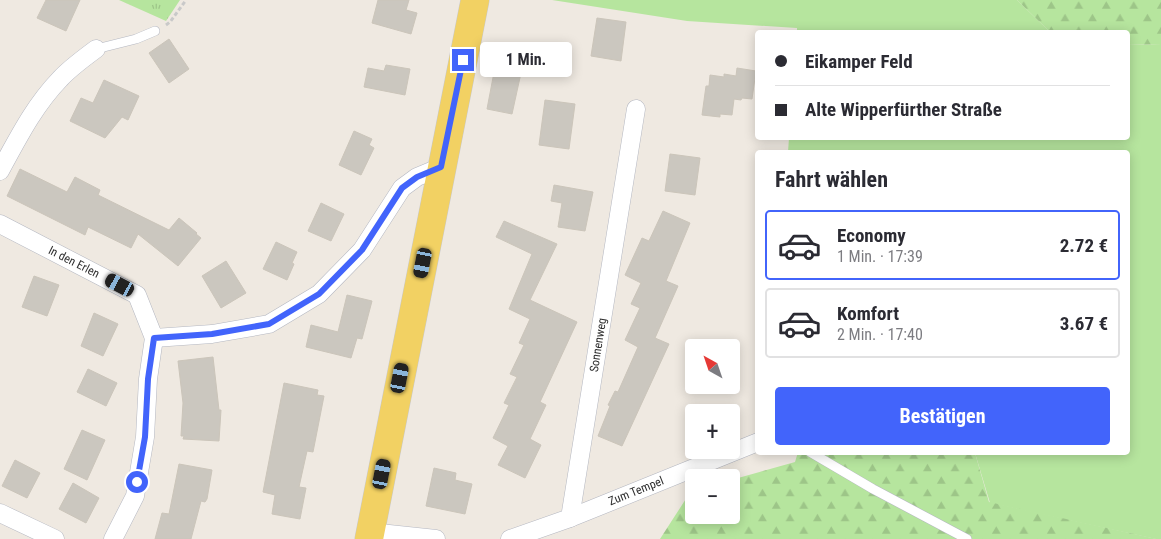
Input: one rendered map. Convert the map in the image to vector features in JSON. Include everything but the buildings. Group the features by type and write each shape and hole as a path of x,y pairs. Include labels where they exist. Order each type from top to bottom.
{"main road":[{"path":"370,535 475,0"}],"street":[{"path":"0,171 31,114 47,93 61,77 96,48"},
{"name":"Sonnenweg","path":"570,518 636,109"},
{"path":"113,539 135,496 145,437 148,379 154,338 212,334 269,324 319,294 362,250 402,188 417,177 441,167"},
{"name":"In den Erlen","path":"0,224 137,295 154,338"},
{"name":"Zum Tempel","path":"570,518 755,443"},
{"path":"0,513 56,539"},
{"path":"510,539 570,518"},
{"path":"370,535 436,539"}],"lane":[{"path":"96,48 136,39 155,31"},
{"path":"815,455 873,489 967,539"}],"path":[{"path":"155,31 170,22 186,0"}],"green space":[{"path":"119,0 180,0 166,21"},
{"path":"552,0 1017,0 1048,30 797,30 797,28 687,21"},
{"path":"1017,0 1161,0 1161,44 1130,45 1130,30 1048,30"},
{"path":"1161,44 1161,539 990,503 976,455 1130,455 1130,150 788,150 789,140 1130,140 1130,45"},
{"path":"797,455 976,455 989,502 1157,539 660,539 685,500 685,524 740,524 740,477 795,462"}],"route":[{"path":"137,482 145,437 148,379 154,338 212,334 269,324 319,294 362,250 402,188 417,177 441,167 463,60"}]}
